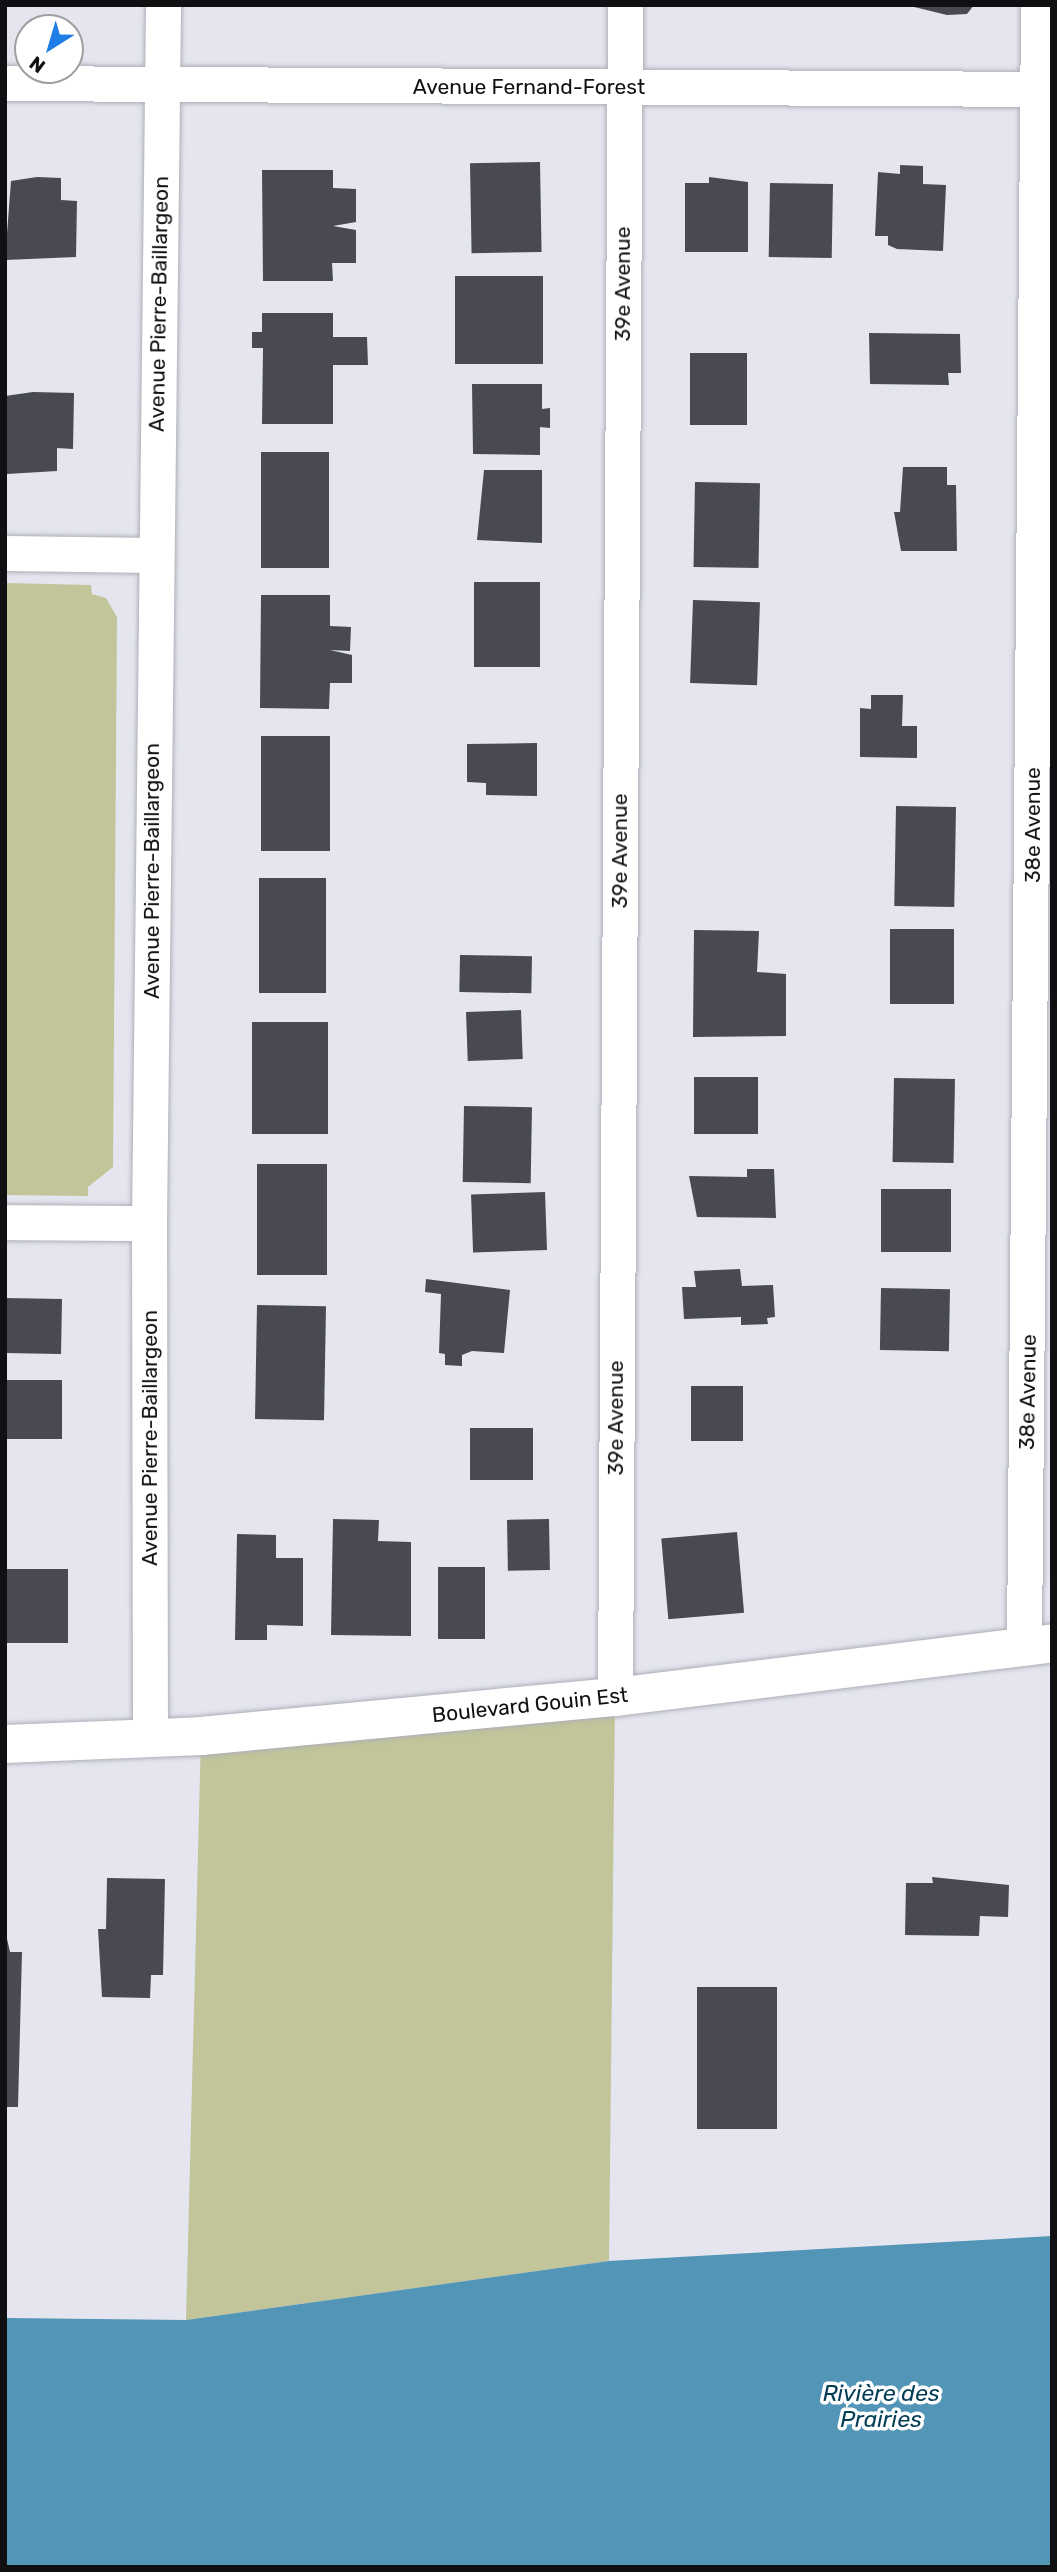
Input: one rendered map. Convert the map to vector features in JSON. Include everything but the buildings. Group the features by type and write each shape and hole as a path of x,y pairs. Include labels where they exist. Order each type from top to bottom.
{"street":[{"name":"Avenue Pierre-Baillargeon","path":"150,1736 149,1223 163,5"},
{"name":"39e Avenue","path":"615,1697 625,5"},
{"name":"38e Avenue","path":"1038,5 1045,89 1038,1644"},
{"name":"Avenue Fernand-Forest","path":"5,83 1045,89"},
{"path":"5,553 155,555"},
{"path":"5,1222 149,1223"},
{"name":"Boulevard Gouin Est","path":"5,1744 150,1736 615,1697 1038,1644"}],"green space":[{"path":"5,583 91,585 92,594 106,598 117,617 113,1167 88,1187 88,1196 5,1195"},
{"path":"615,1697 609,2261 186,2320 201,1736"}],"water":[{"name":"Rivière des Prairies","path":"1052,2236 1052,2567 5,2567 5,2318 186,2320 609,2261"}]}
